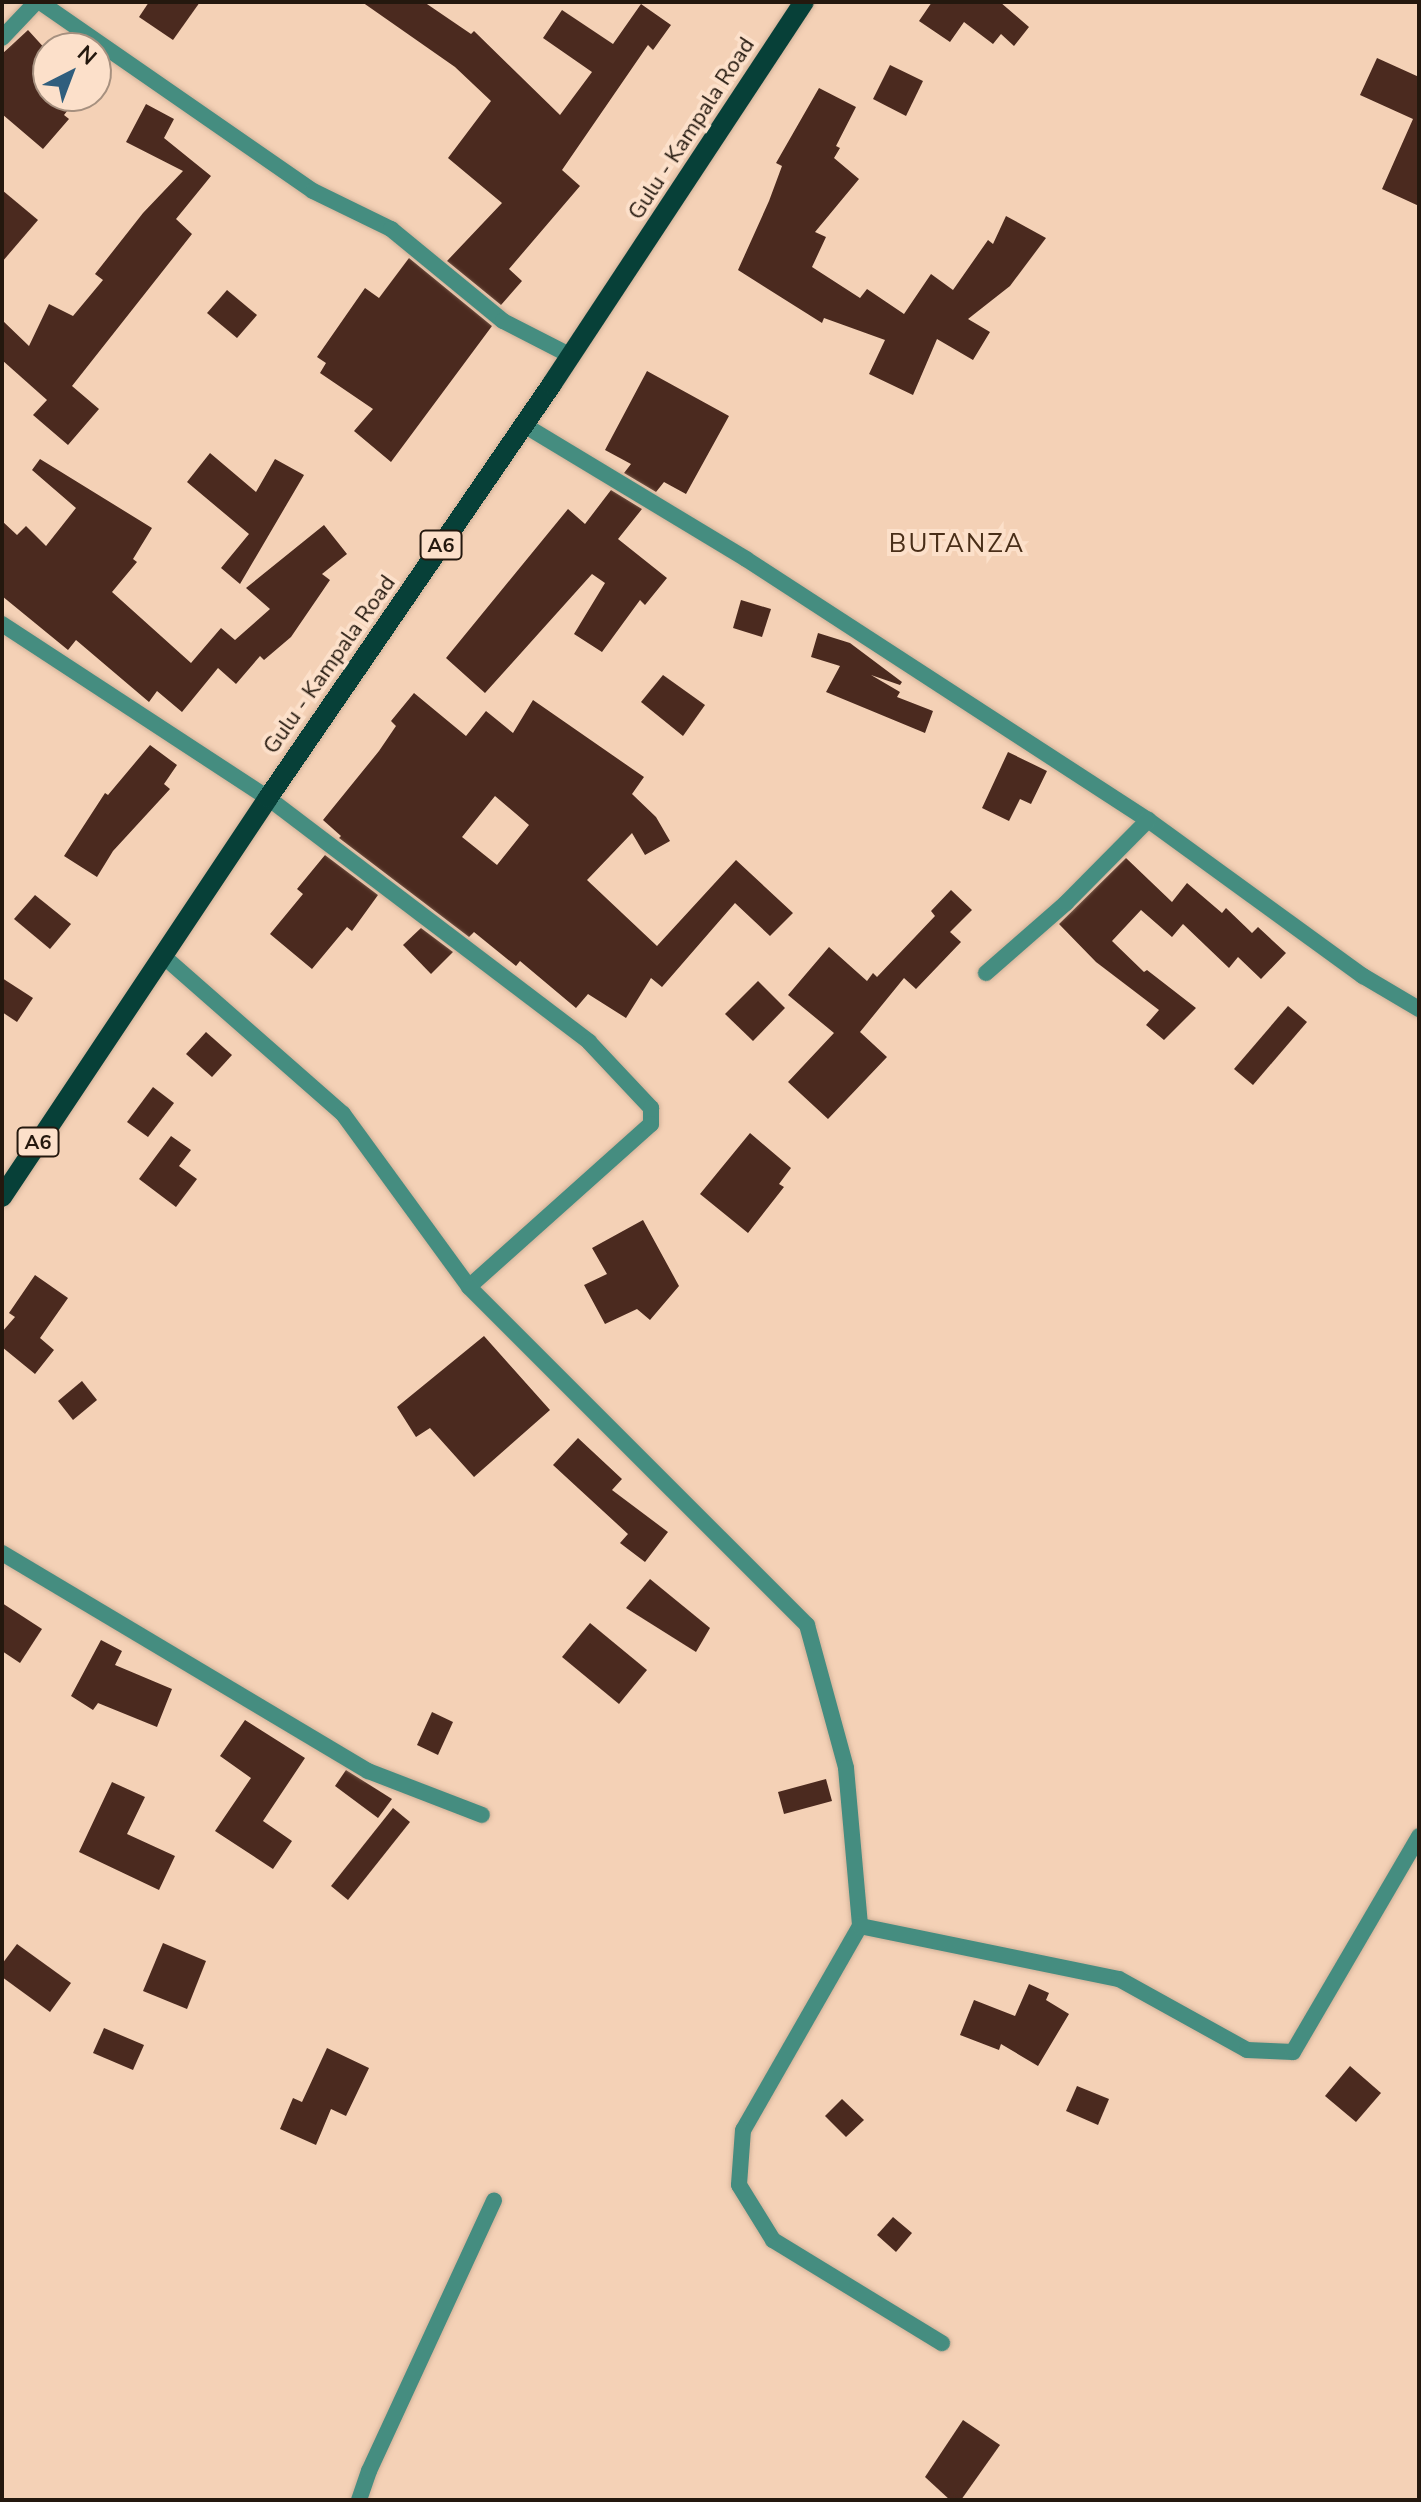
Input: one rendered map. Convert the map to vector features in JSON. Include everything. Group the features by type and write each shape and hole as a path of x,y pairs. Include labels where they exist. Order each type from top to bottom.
{"main road":[{"name":"Gulu - Kampala Road","path":"2,1197 268,798 571,356 804,2"}],"street":[{"path":"2,38 38,2 313,191 391,229 503,321 571,356"},
{"path":"524,425 746,559 1148,820 1363,976 1419,1009"},
{"path":"2,624 268,798 589,1042 651,1108 651,1124 469,1287"},
{"path":"986,973 1066,903 1148,820"},
{"path":"162,955 343,1114 469,1287 807,1625 846,1768 860,1926 743,2130 739,2185 773,2240 942,2343"},
{"path":"2,1553 368,1771 482,1815"},
{"path":"860,1926 1119,1979 1247,2050 1293,2052 1419,1836"},
{"path":"359,2500 369,2471 494,2200"}],"building":[{"path":"149,2 200,2 173,40 139,17"},
{"path":"362,2 424,2 471,34 474,31 560,115 592,72 543,38 562,10 613,44 641,4 671,25 653,50 648,45 562,170 580,186 509,269 522,281 501,305 447,261 502,203 448,158 491,101 455,67"},
{"path":"932,2 1000,2 1029,27 1014,46 1001,34 993,44 964,22 950,42 919,21"},
{"path":"28,30 32,34 32,112 66,112 64,115 69,119 43,149 2,114 2,54"},
{"path":"1377,58 1419,77 1419,206 1382,189 1413,119 1360,95"},
{"path":"890,65 923,81 906,116 873,99"},
{"path":"819,88 856,107 836,146 840,148 834,158 859,179 815,232 826,237 812,267 860,298 867,289 904,314 931,274 953,290 988,240 993,244 1006,216 1046,238 1010,286 968,319 990,332 973,360 937,339 913,395 869,374 885,340 824,318 822,323 738,270 782,166 776,163"},
{"path":"146,104 174,119 164,138 211,176 176,219 192,234 72,386 99,409 68,445 33,415 47,400 2,360 2,320 29,346 49,304 73,316 103,280 95,274 143,213 183,171 126,142"},
{"path":"2,190 38,220 2,262"},
{"path":"409,258 492,326 391,462 354,431 373,409 320,373 326,363 317,357 365,288 379,298"},
{"path":"227,290 257,315 237,338 207,313"},
{"path":"647,371 729,416 686,494 664,482 656,492 624,473 631,464 605,450"},
{"path":"210,453 256,492 275,459 304,475 240,584 221,568 249,534 187,482"},
{"path":"40,459 152,528 133,559 137,562 112,592 191,663 221,628 235,640 270,609 246,588 324,525 347,554 322,574 330,580 291,637 264,660 260,656 236,684 218,668 182,712 157,691 149,702 76,640 68,650 2,596 2,521 17,535 26,526 46,546 76,508 32,470"},
{"path":"611,490 642,509 618,539 667,578 645,605 640,600 602,652 574,634 605,583 592,574 485,693 446,658 568,509 585,524"},
{"path":"741,600 771,609 762,637 733,628"},
{"path":"818,633 850,643 902,682 900,685 871,675 900,692 897,697 933,711 925,733 826,692 840,666 811,657"},
{"path":"663,675 705,705 683,736 641,702"},
{"path":"414,693 466,736 486,711 513,733 533,700 644,777 632,794 656,817 670,841 645,855 632,833 587,880 657,946 736,860 793,913 770,936 735,903 662,987 651,978 626,1018 588,994 576,1008 520,961 516,966 474,932 469,937 339,838 341,836 323,820 379,751 396,726 391,721","holes":["495,796 529,825 497,865 462,837"]},
{"path":"150,745 177,765 164,784 170,789 113,851 97,877 64,856 105,793 108,795"},
{"path":"1008,752 1047,771 1031,804 1020,799 1009,821 982,808"},
{"path":"325,855 378,895 352,931 347,927 312,969 270,934 303,894 297,889"},
{"path":"1126,858 1172,902 1187,883 1222,913 1226,908 1252,933 1258,927 1286,953 1261,979 1238,957 1229,968 1183,924 1172,937 1141,910 1112,941 1144,972 1147,970 1196,1008 1164,1040 1146,1025 1159,1010 1096,962 1059,924"},
{"path":"951,890 972,910 950,932 961,942 916,989 904,978 860,1032 887,1057 828,1119 788,1082 834,1033 788,995 829,947 867,981 873,973 877,977 935,916 931,911"},
{"path":"35,895 71,924 50,949 14,919"},
{"path":"421,928 453,952 431,974 403,945"},
{"path":"2,978 33,998 17,1022 2,1012"},
{"path":"758,981 785,1008 753,1041 725,1014"},
{"path":"1288,1006 1307,1022 1253,1085 1234,1069"},
{"path":"206,1032 232,1055 212,1077 186,1054"},
{"path":"153,1087 174,1103 148,1137 127,1122"},
{"path":"750,1133 791,1168 779,1184 784,1187 748,1233 700,1194"},
{"path":"171,1136 191,1150 179,1166 197,1179 176,1207 139,1179"},
{"path":"643,1220 679,1286 650,1320 637,1309 605,1324 584,1285 607,1274 592,1248"},
{"path":"35,1275 68,1298 40,1338 54,1350 35,1374 2,1347 2,1332 15,1317 9,1313"},
{"path":"484,1336 550,1410 474,1477 430,1428 416,1437 397,1407"},
{"path":"82,1381 97,1400 73,1420 58,1401"},
{"path":"578,1438 622,1479 612,1490 668,1532 645,1562 620,1543 628,1534 553,1465"},
{"path":"650,1579 710,1628 696,1652 626,1608"},
{"path":"2,1603 42,1629 20,1663 2,1651"},
{"path":"590,1623 647,1670 619,1704 562,1657"},
{"path":"101,1640 122,1651 115,1665 172,1689 157,1727 98,1703 93,1710 71,1696"},
{"path":"432,1712 453,1722 438,1755 417,1745"},
{"path":"245,1720 305,1758 263,1821 292,1841 273,1869 215,1831 251,1778 220,1756"},
{"path":"346,1770 392,1799 378,1818 335,1786"},
{"path":"826,1779 832,1801 784,1814 778,1792"},
{"path":"112,1782 145,1797 127,1834 175,1856 159,1890 79,1852"},
{"path":"393,1808 410,1822 348,1900 331,1886"},
{"path":"163,1943 206,1961 187,2009 143,1991"},
{"path":"17,1944 71,1983 50,2012 2,1977 2,1964"},
{"path":"1029,1984 1049,1993 1046,2000 1069,2014 1038,2066 1001,2044 999,2050 960,2035 974,2000 1015,2016"},
{"path":"104,2028 144,2045 133,2070 93,2053"},
{"path":"327,2048 369,2068 346,2116 331,2109 316,2145 280,2129 293,2098 302,2102"},
{"path":"1350,2066 1381,2093 1356,2122 1325,2096"},
{"path":"1077,2086 1109,2099 1098,2125 1066,2111"},
{"path":"842,2099 864,2120 846,2137 825,2116"},
{"path":"893,2217 912,2233 896,2252 877,2235"},
{"path":"963,2420 1000,2445 961,2500 950,2500 925,2477"}],"district":[{"name":"BUTANZA","path":"957,544"}]}
